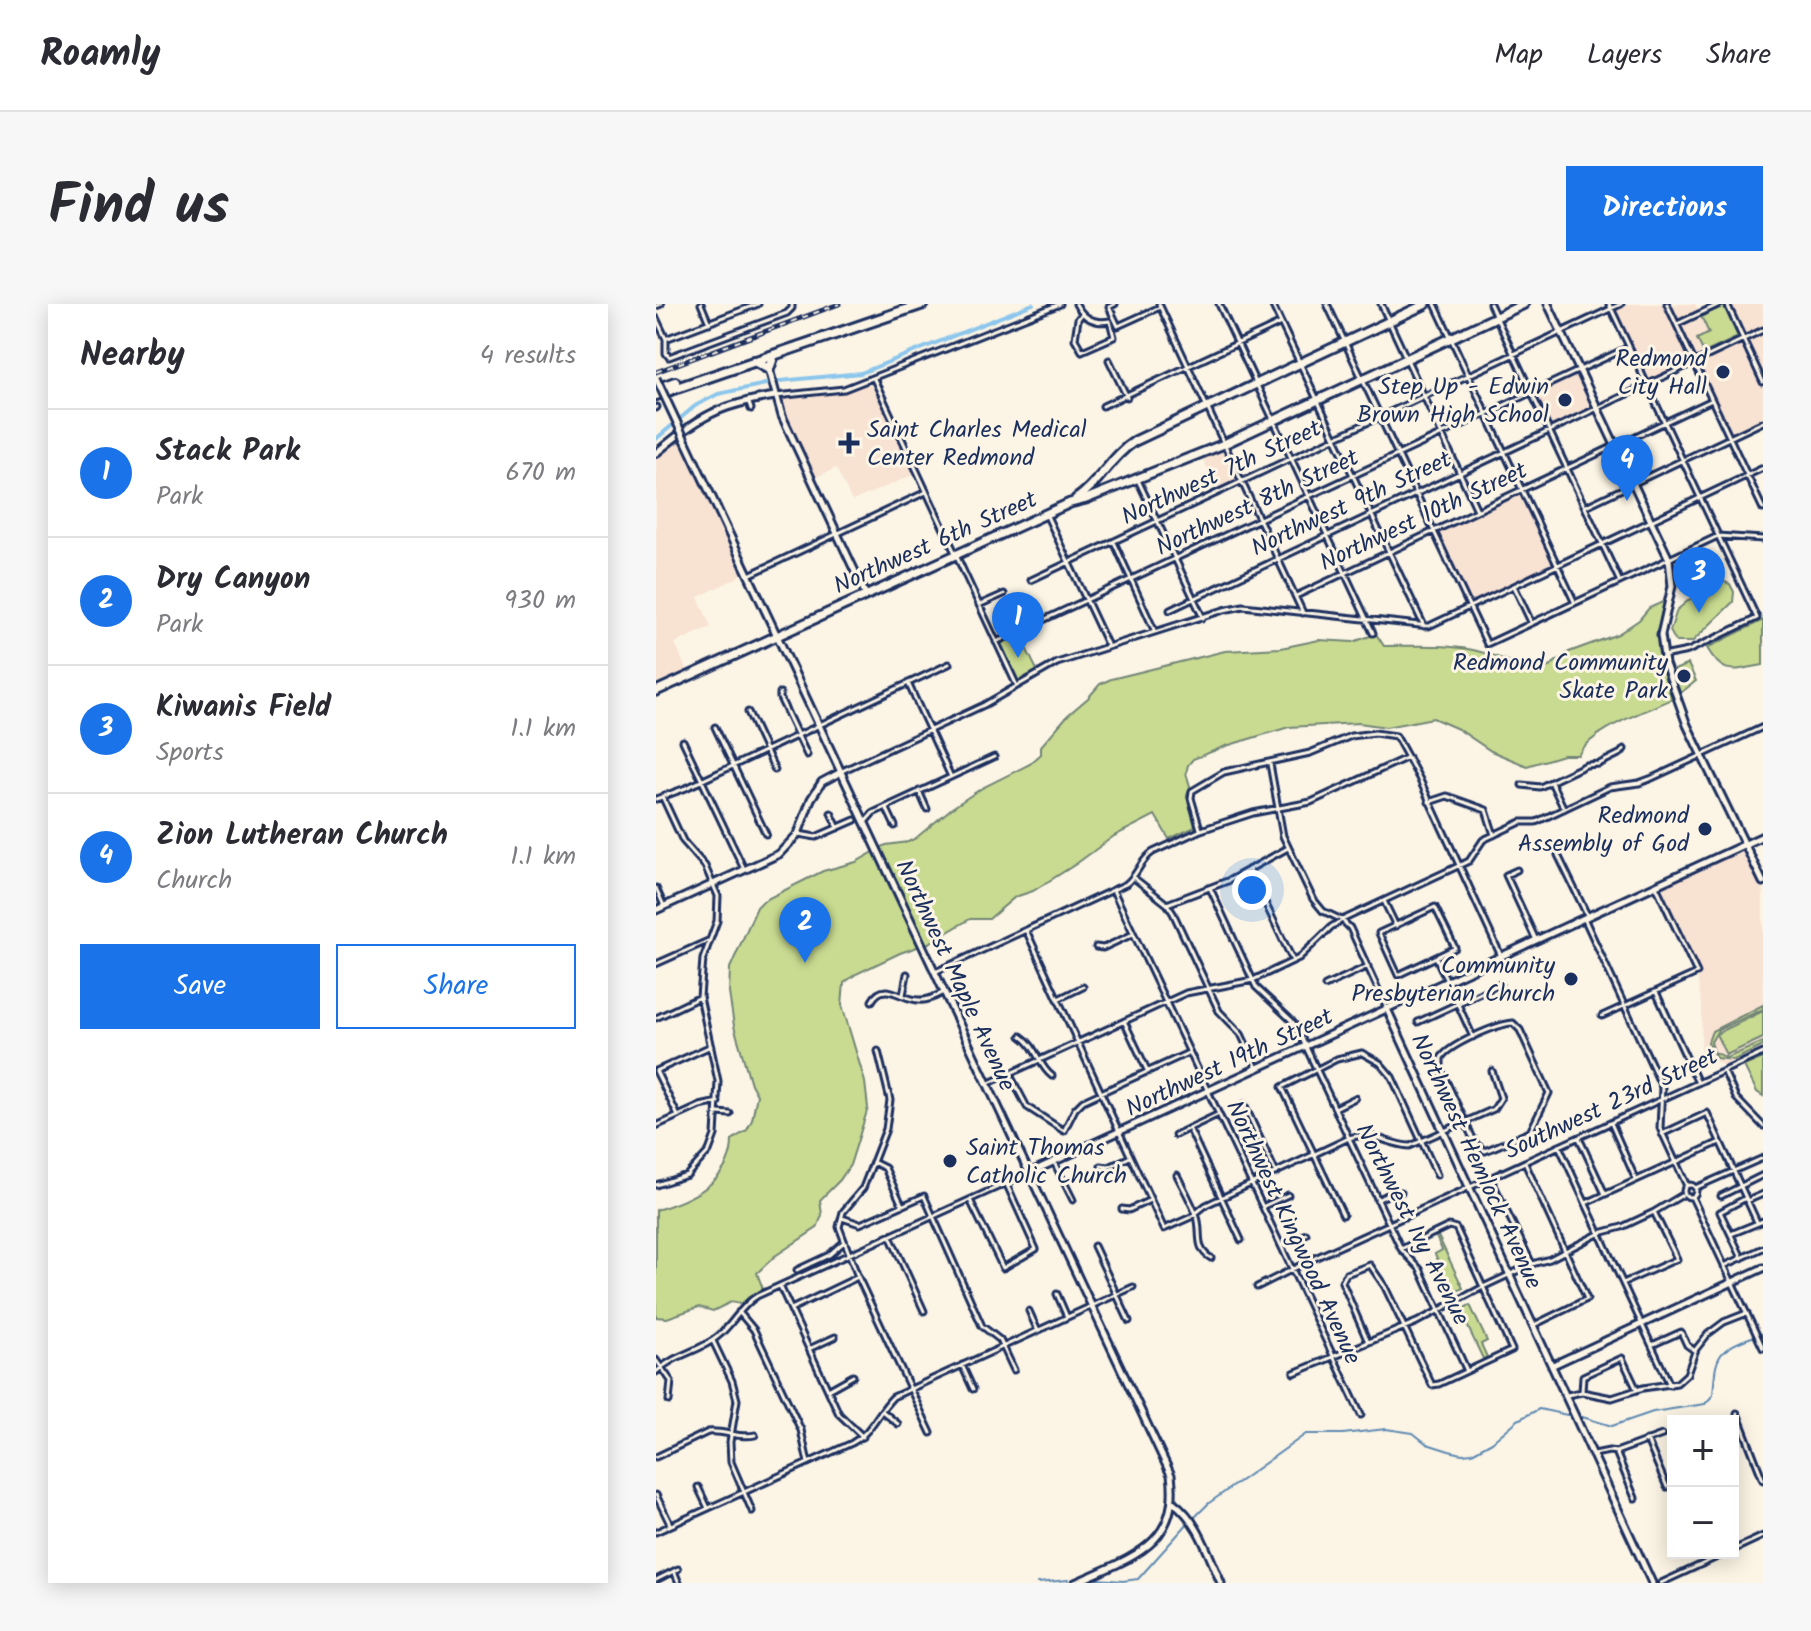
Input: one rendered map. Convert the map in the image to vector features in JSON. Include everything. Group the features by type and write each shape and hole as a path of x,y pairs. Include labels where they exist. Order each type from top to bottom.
{"highway":[{"path":"656,392 907,304"},
{"path":"656,392 923,304"},
{"path":"754,361 770,373 775,354"}],"main road":[{"path":"1070,503 1093,487 1123,448 1426,304"},
{"name":"Northwest 6th Street","path":"656,691 1070,503 1117,487 1274,422 1524,304"},
{"path":"1102,476 1107,486 1117,487"}],"street":[{"path":"701,304 709,323"},
{"path":"666,339 758,304"},
{"path":"656,318 666,339 666,353 670,357 787,313 793,304"},
{"path":"656,453 708,413 748,400 844,389 1060,304"},
{"path":"1076,304 1081,315 1100,324 1110,321 1114,337 1082,351 1075,339 1081,315"},
{"path":"1115,304 1109,307 1118,326 1159,306 1303,613"},
{"path":"1219,304 1373,633"},
{"path":"1272,304 1424,626"},
{"path":"1327,304 1487,644 1718,536 1763,539"},
{"path":"1381,304 1477,510"},
{"path":"1435,304 1575,602"},
{"path":"1490,304 1620,582"},
{"path":"1548,304 1669,559 1672,586 1661,635 1663,656 1680,708 1763,882"},
{"name":"Northwest 7th Street","path":"1031,580 1514,355 1610,306 1621,304"},
{"path":"1667,304 1763,509"},
{"path":"1677,324 1720,304"},
{"path":"1727,304 1762,378"},
{"path":"1610,306 1757,618 1688,651 1663,656"},
{"path":"1103,406 1281,323"},
{"name":"Northwest 9th Street","path":"1170,610 1763,330"},
{"name":"Northwest 8th Street","path":"996,642 1629,347"},
{"path":"1109,360 1127,397"},
{"path":"770,373 775,396 866,595"},
{"name":"Northwest Maple Avenue","path":"656,378 1165,1461 1171,1475 1173,1502 1185,1510 1193,1522 1221,1583"},
{"path":"874,379 1017,686"},
{"path":"748,400 751,409"},
{"name":"Northwest 10th Street","path":"1296,596 1712,400"},
{"path":"1585,506 1763,422"},
{"path":"656,910 779,854 798,834 811,799 822,782 984,705 1057,663 1243,606 1424,626 1763,468"},
{"path":"1137,478 1203,618"},
{"path":"748,575 926,492"},
{"path":"1046,514 1108,646"},
{"path":"1114,542 1155,632"},
{"path":"1514,586 1531,623"},
{"path":"979,605 1004,594"},
{"path":"656,799 949,664"},
{"path":"908,683 951,777"},
{"path":"780,693 807,755"},
{"path":"748,712 775,770"},
{"path":"715,727 766,834"},
{"path":"987,1083 1186,993 1253,980 1305,954 1342,920 1469,861 1483,840 1521,822 1536,822 1610,787 1639,783 1763,727"},
{"path":"1201,830 1191,798 1197,786 1224,772 1286,759 1364,733 1396,736 1501,956"},
{"path":"683,741 744,869"},
{"path":"1522,785 1540,787 1586,765 1599,764 1624,749"},
{"path":"866,825 873,813 994,757"},
{"path":"935,972 1113,890 1134,878 1147,856 1201,830 1253,813 1311,802 1408,757"},
{"name":"Northwest Hemlock Avenue","path":"1270,763 1288,848 1313,899 1323,911 1342,920 1350,928 1652,1583"},
{"path":"1551,783 1564,809"},
{"path":"919,791 927,809"},
{"path":"1429,802 1447,796 1486,810 1494,835"},
{"path":"656,1185 670,1183 694,1170 709,1151 715,1135 718,1102 718,1072 700,997 703,959 717,921 714,883 700,858 683,841 663,798"},
{"path":"886,807 895,826"},
{"path":"860,812 873,813"},
{"path":"831,813 838,828"},
{"path":"798,834 816,837 855,820"},
{"name":"Northwest 19th Street","path":"656,1372 662,1366 713,1341 750,1300 1763,836"},
{"path":"1167,904 1210,888 1288,848"},
{"path":"1294,1373 1404,1327 1600,1233 1622,1227 1684,1194 1687,1186 1659,1123 1662,1087 1558,855"},
{"path":"1249,869 1293,961"},
{"path":"1517,870 1506,875 1536,940"},
{"path":"1134,878 1167,904 1219,1011 1241,1034 1257,1068"},
{"path":"1602,1016 1697,973 1656,886"},
{"path":"656,888 664,906"},
{"name":"Northwest Ivy Avenue","path":"1210,888 1253,980 1261,993 1291,1020 1306,1046 1401,1249 1420,1269 1467,1371"},
{"name":"Northwest Kingwood Avenue","path":"1113,890 1361,1415"},
{"path":"1384,901 1396,926"},
{"path":"1435,907 1455,948 1398,975 1379,933 1396,926 1435,907"},
{"path":"1026,930 1164,1229 1349,1138 1377,1136 1398,1145 1410,1146 1446,1132 1497,1105 1501,1098 1492,1071"},
{"path":"1096,947 1103,948 1133,934"},
{"path":"656,964 710,940"},
{"path":"1436,957 1473,1038"},
{"path":"1325,986 1368,966"},
{"path":"903,995 907,974"},
{"path":"1418,1022 1500,984"},
{"path":"1058,999 1083,987"},
{"path":"872,1001 882,991 919,1000 944,992"},
{"path":"1655,992 1698,1083"},
{"path":"656,1018 700,997"},
{"path":"1124,1021 1148,1072"},
{"path":"1513,1023 1520,1030 1549,1093 1530,1132 1490,1151 1480,1149 1441,1070 1441,1058 1449,1049 1473,1038 1503,1024 1513,1023"},
{"path":"1021,1036 1027,1040 1045,1071 1052,1076"},
{"path":"678,1116 656,1071 711,1046"},
{"path":"878,1051 890,1100 886,1129 863,1188 846,1208 839,1227 858,1277 931,1433"},
{"path":"1009,1073 1027,1107 1064,1131 1075,1109 1083,1101 1188,1053"},
{"path":"1343,1215 1282,1087 1337,1059 1362,1053 1380,1063 1392,1077 1437,1175"},
{"name":"Southwest 23rd Street","path":"1257,1287 1763,1053"},
{"path":"1724,1071 1736,1098 1763,1126"},
{"path":"1335,1108 1355,1098"},
{"path":"656,1126 711,1102 718,1102"},
{"path":"1244,1104 1276,1173"},
{"path":"717,1112 730,1114"},
{"path":"1662,1134 1707,1113 1746,1200 1761,1223 1731,1234"},
{"path":"1175,1135 1219,1114"},
{"path":"1611,1123 1636,1180"},
{"path":"1189,1128 1241,1240"},
{"path":"1579,1138 1605,1194"},
{"path":"1586,1203 1720,1142"},
{"path":"1559,1146 1670,1385"},
{"path":"1101,1166 1109,1167 1130,1157"},
{"path":"1687,1186 1695,1188 1763,1158"},
{"path":"873,1162 885,1168 902,1205"},
{"path":"1054,1162 1073,1200"},
{"path":"1525,1163 1587,1299 1534,1325"},
{"path":"1177,1175 1198,1221 1199,1242 1211,1258"},
{"path":"1721,1196 1763,1175"},
{"path":"667,1177 670,1183"},
{"path":"1491,1179 1532,1264"},
{"path":"970,1200 1003,1268 1036,1249 1007,1184"},
{"path":"1695,1188 1692,1197 1763,1348"},
{"path":"1377,1200 1393,1192 1401,1192"},
{"path":"1684,1194 1692,1197"},
{"path":"1742,1258 1721,1210 1763,1194"},
{"path":"1264,1206 1288,1195"},
{"path":"841,1218 860,1224 924,1196 982,1326 1000,1340 1014,1370"},
{"path":"1122,1209 1129,1210 1149,1200"},
{"path":"1623,1283 1677,1259 1654,1212"},
{"path":"1368,1342 1349,1302 1342,1278 1370,1265 1385,1287 1432,1385 1512,1350 1453,1226 1401,1249"},
{"path":"1282,1245 1306,1234"},
{"path":"890,1236 924,1311"},
{"path":"797,1270 829,1255 844,1242"},
{"path":"1094,1246 1129,1321"},
{"path":"1724,1266 1763,1248"},
{"path":"1553,1365 1763,1268"},
{"path":"791,1309 858,1277"},
{"path":"780,1286 839,1414 863,1437"},
{"path":"656,1532 863,1437 893,1397 910,1388 1133,1287"},
{"path":"1057,1294 1067,1317"},
{"path":"739,1311 754,1330 801,1430 808,1463"},
{"path":"1029,1311 1038,1330"},
{"path":"1567,1395 1582,1392 1612,1398 1677,1383 1687,1374 1700,1342 1716,1327 1747,1313"},
{"path":"1652,1345 1681,1332 1687,1345 1695,1351"},
{"path":"809,1349 835,1337"},
{"path":"713,1341 732,1381 737,1400 731,1462 752,1511"},
{"path":"1582,1392 1583,1376 1622,1358 1637,1390"},
{"path":"656,1360 671,1381 669,1401"},
{"path":"962,1365 973,1389"},
{"path":"828,1390 853,1376"},
{"path":"881,1410 898,1424"},
{"path":"1737,1413 1763,1480"},
{"path":"656,1457 708,1432 755,1435"},
{"path":"1593,1454 1616,1452 1662,1435"},
{"path":"1647,1440 1667,1487"},
{"path":"1616,1452 1635,1498"},
{"path":"698,1487 708,1508"},
{"path":"656,1495 670,1526"},
{"path":"1075,1583 1149,1547 1168,1522 1173,1502"},
{"path":"1739,1547 1763,1536"},
{"path":"1661,1583 1713,1559"},
{"path":"656,1580 676,1570 679,1583"}],"shaded area":[{"path":"1629,304 1663,304 1690,361 1647,381 1614,311"},
{"path":"1671,304 1695,304 1699,311 1679,320"},
{"path":"1729,304 1763,304 1763,327 1744,335"},
{"path":"1701,316 1709,333 1697,339 1704,353 1695,358 1680,326"},
{"path":"1763,333 1763,373 1762,373 1746,341"},
{"path":"1741,342 1763,388 1763,419 1731,434 1698,364 1716,357 1717,353 1737,347"},
{"name":"Step Up - Edwin Brown High School","path":"1578,375 1593,407 1551,426 1536,394"},
{"name":"Saint Charles Medical Center Redmond","path":"870,384 879,395 915,474 852,501 836,468 814,478 781,402 785,398 833,394"},
{"path":"678,438 742,571 737,578 698,597 711,627 675,643 687,671 656,683 656,457"},
{"path":"1223,450 1237,480 1218,489 1203,459"},
{"path":"1521,494 1554,564 1471,603 1438,533"},
{"path":"1742,851 1763,889 1763,1050 1725,1067 1701,1052 1699,972 1660,889"}],"green space":[{"path":"1724,306 1738,337 1704,353 1697,339 1709,333 1701,316"},
{"path":"1715,578 1730,584 1734,592 1733,602 1692,642 1676,642 1670,631 1677,610"},
{"path":"1665,601 1658,639 1672,699 1607,729 1585,745 1578,755 1563,755 1527,766 1491,751 1458,729 1433,718 1386,727 1359,723 1289,727 1226,746 1193,759 1188,765 1186,773 1190,786 1187,796 1195,827 1169,839 1155,815 1114,836 1033,891 1015,897 989,919 970,919 929,943 856,974 844,983 842,1005 865,1082 868,1108 850,1165 820,1200 822,1215 817,1228 775,1256 757,1273 763,1289 740,1304 731,1302 713,1311 699,1307 667,1318 656,1317 656,1210 683,1201 717,1178 725,1167 732,1140 747,1130 752,1120 757,1095 734,1026 729,993 730,968 757,907 763,901 823,871 856,862 886,845 916,838 982,788 1030,764 1041,754 1041,746 1068,715 1100,684 1111,679 1225,651 1281,648 1319,640 1353,642 1376,634 1384,646 1462,648 1528,666 1547,668 1569,652 1618,634 1639,620 1649,608"},
{"path":"1763,620 1763,665 1730,669 1719,664 1707,648"},
{"path":"1019,634 1038,672 1017,682 998,644"},
{"name":"Redmond Community Skate Park","path":"1688,664 1696,681 1679,694 1672,671"},
{"path":"1763,1005 1763,1009 1718,1030 1711,1042 1714,1052 1727,1058 1763,1042 1763,1046 1734,1060 1716,1058 1708,1042 1712,1031"},
{"path":"1763,1011 1763,1038 1726,1055 1716,1034"},
{"path":"1763,1058 1763,1096 1757,1092 1744,1066"},
{"path":"1438,1236 1463,1288 1453,1293 1435,1254 1442,1250"},
{"path":"1470,1305 1487,1341 1481,1344 1487,1357 1483,1359 1460,1310"}],"waterway":[{"path":"656,439 695,406 718,394 780,381 861,373 1033,304"},
{"path":"1579,1416 1612,1426 1653,1412 1705,1404 1713,1395 1719,1357 1730,1346 1752,1337"},
{"path":"1195,1517 1209,1503 1306,1434 1386,1429 1413,1433 1427,1444 1462,1454 1472,1453 1492,1442 1518,1420 1539,1409 1572,1416"},
{"path":"1097,1579 1138,1579 1189,1522"},
{"path":"1038,1583 1068,1580"}],"railway":[{"path":"656,372 839,304"}],"place":[{"name":"Redmond City Hall","path":"1723,372"},
{"name":"Step Up - Edwin Brown High School","path":"1565,400"},
{"name":"Saint Charles Medical Center Redmond","path":"849,443"},
{"name":"Zion Lutheran Church","path":"1627,501"},
{"name":"Kiwanis Field","path":"1699,613"},
{"name":"Stack Park","path":"1018,658"},
{"name":"Redmond Community Skate Park","path":"1684,676"},
{"name":"Redmond Assembly of God","path":"1705,829"},
{"name":"Dry Canyon","path":"805,963"},
{"name":"Community Presbyterian Church","path":"1571,979"},
{"name":"Saint Thomas Catholic Church","path":"950,1161"}]}
